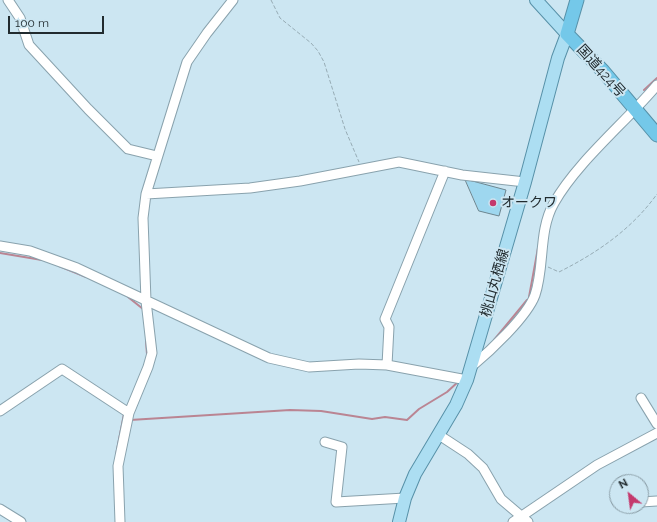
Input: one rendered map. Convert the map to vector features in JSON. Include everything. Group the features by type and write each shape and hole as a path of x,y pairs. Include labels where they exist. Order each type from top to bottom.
{"highway":[{"name":"国道424号","path":"577,0 567,34 603,71 657,135"}],"main road":[{"path":"536,0 567,34"},
{"name":"桃山丸栖線","path":"399,522 405,498 415,474 456,405 468,374 525,182 558,58 567,34"}],"street":[{"path":"8,0 20,18 28,45 88,109 128,149 157,156"},
{"path":"120,522 118,466 129,413 148,367 152,353 146,301 143,218 146,194 187,62 207,33 233,0"},
{"path":"0,246 30,251 77,268 270,358 309,367 359,364 387,365 468,374 527,309 535,295 548,221 553,205 566,184 657,84"},
{"path":"146,194 250,188 399,162 445,171 525,182"},
{"path":"387,365 389,327 385,319 445,171"},
{"path":"0,411 62,369 129,413"},
{"path":"641,398 657,424"},
{"path":"513,522 524,519 597,465 657,433"},
{"path":"439,435 468,454 483,468 501,499 524,519"},
{"path":"325,442 342,448 336,502 405,498"},
{"path":"0,509 22,522"}],"path":[{"path":"271,0 280,18 311,43 318,51 324,62 345,129 362,169"},
{"path":"540,264 559,272 587,258 627,229 657,194"}],"building":[{"path":"465,179 506,190 499,216 479,211"}],"waterway":[{"path":"644,90 657,78"},
{"path":"529,297 538,248"},
{"path":"0,253 42,260"},
{"path":"59,266 86,277"},
{"path":"128,297 143,309"},
{"path":"494,340 527,300"},
{"path":"146,341 147,354"},
{"path":"130,420 290,410 321,411 372,419 385,417 407,420 419,409 447,392 459,381"},
{"path":"116,455 124,414"}],"place":[{"name":"オークワ","path":"493,203"}]}
